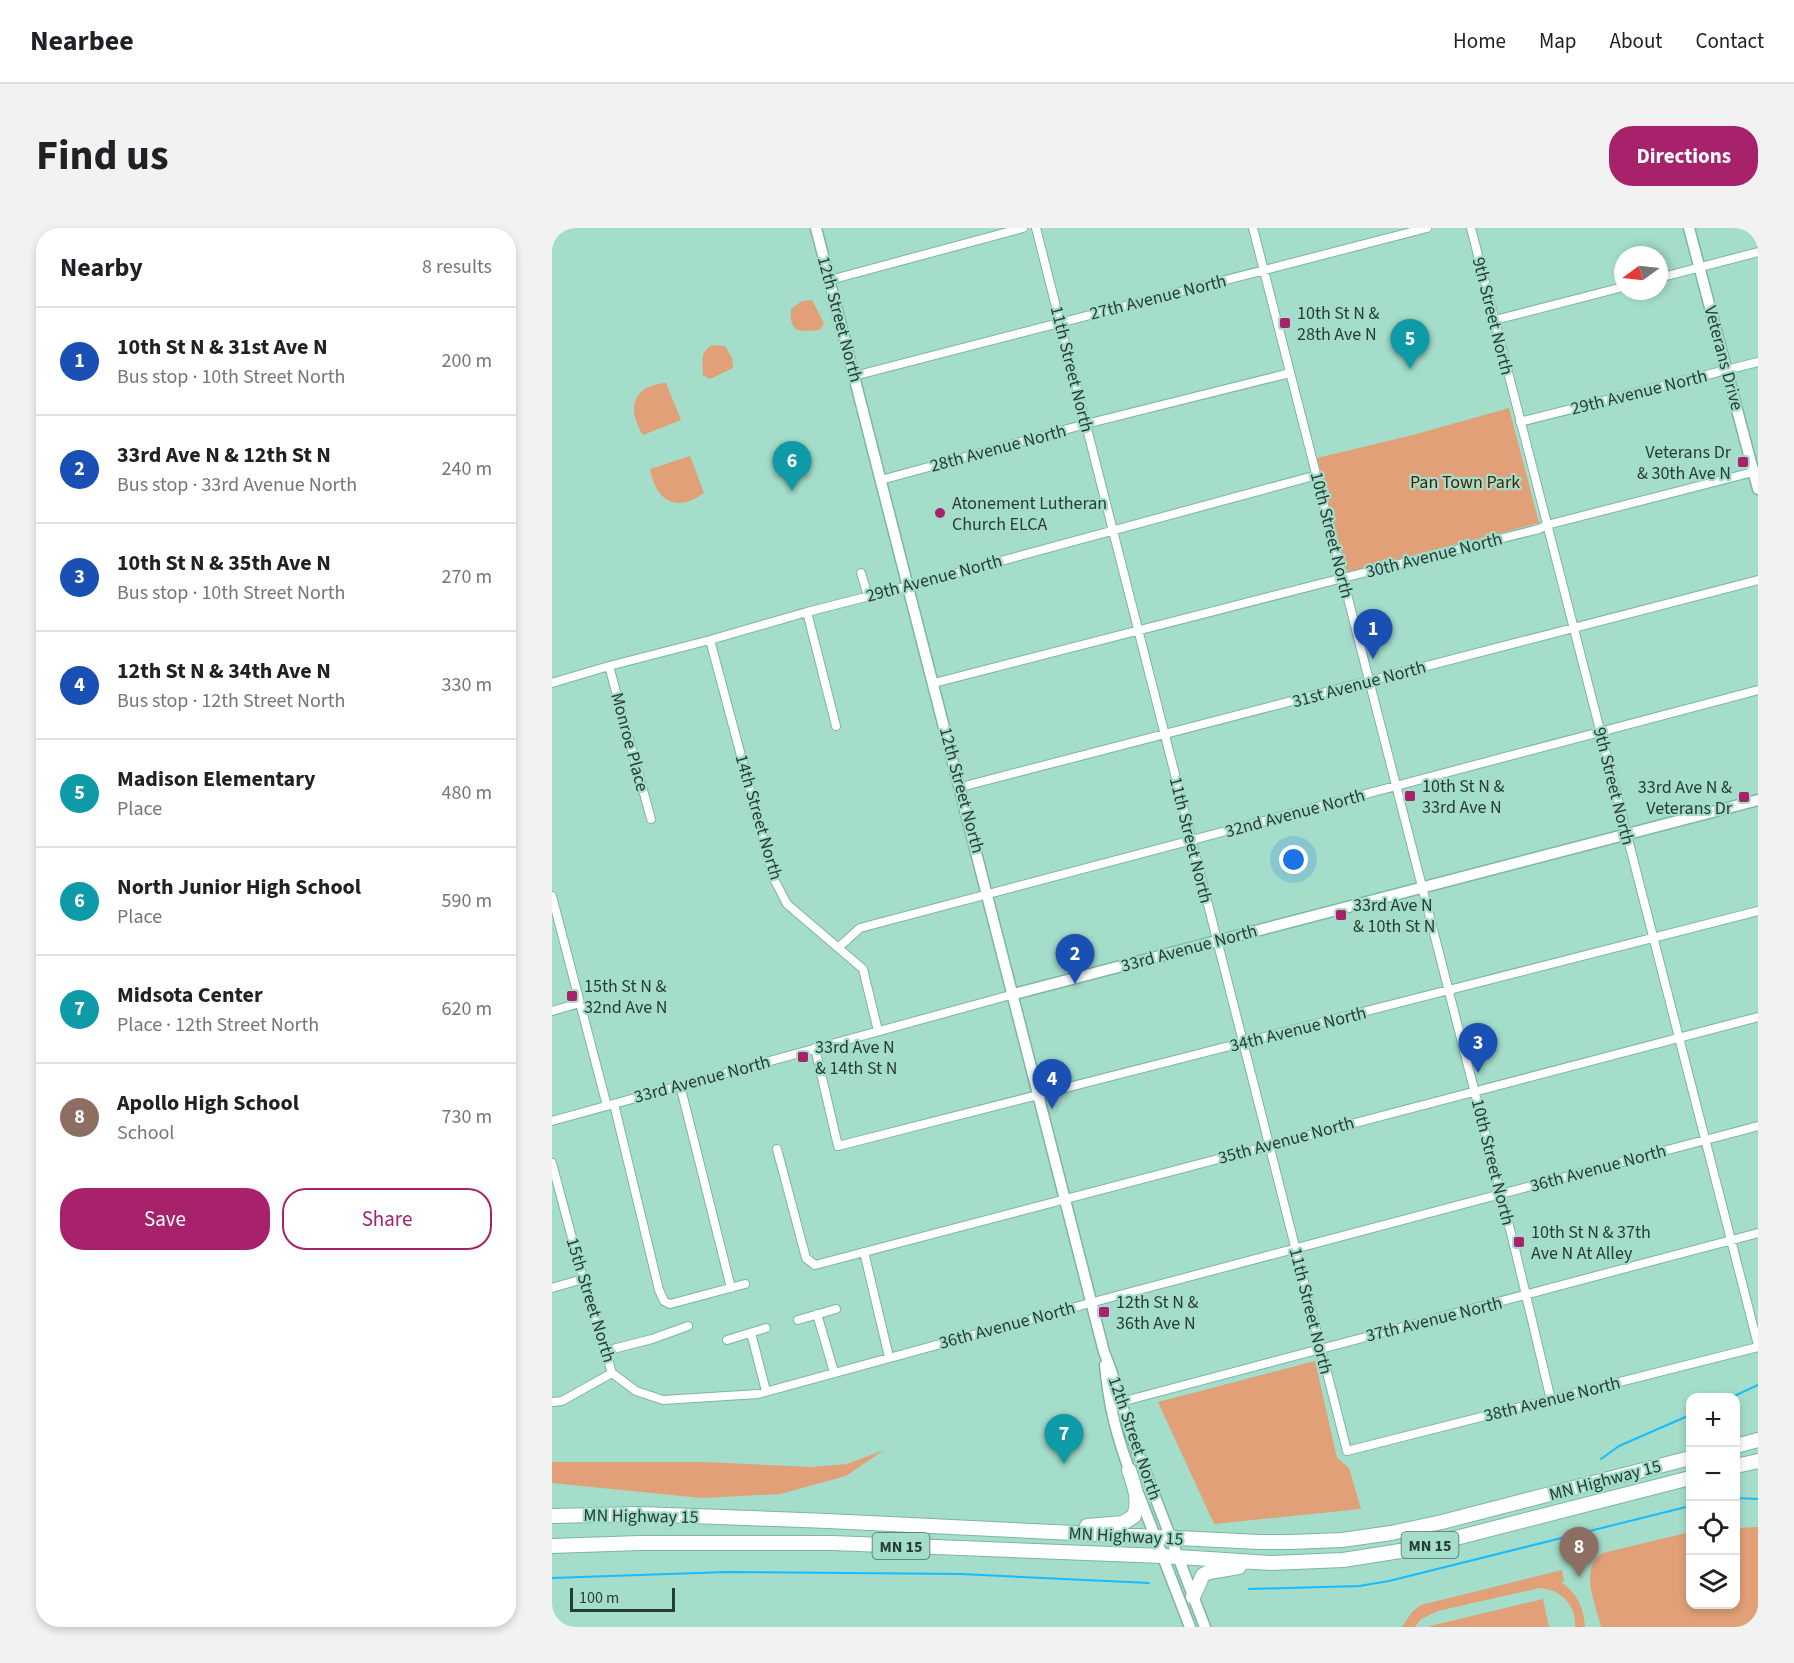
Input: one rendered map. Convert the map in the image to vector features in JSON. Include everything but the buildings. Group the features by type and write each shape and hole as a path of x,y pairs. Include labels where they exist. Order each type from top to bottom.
{"highway":[{"path":"1740,1445 1758,1440"},
{"name":"MN Highway 15","path":"552,1516 639,1514 1290,1542 1368,1537 1442,1522 1686,1459"},
{"path":"1740,1465 1758,1461"},
{"path":"979,1529 1123,1523 1134,1516 1137,1505 1129,1470"},
{"name":"MN Highway 15","path":"552,1546 832,1542 1163,1556 1271,1563 1343,1560 1413,1550 1686,1479"},
{"path":"1193,1597 1200,1579 1209,1572 1271,1563"}],"street":[{"name":"12th Street North","path":"816,228 1067,1198 1104,1352 1132,1437 1205,1627"},
{"path":"830,280 1023,228"},
{"name":"11th Street North","path":"1036,228 1347,1451"},
{"name":"10th Street North","path":"1253,228 1501,1193 1551,1400"},
{"name":"27th Avenue North","path":"854,376 1427,228"},
{"name":"9th Street North","path":"1471,228 1758,1346"},
{"name":"Veterans Drive","path":"1689,228 1756,471 1758,489"},
{"path":"1668,276 1758,252"},
{"path":"1495,320 1614,289"},
{"name":"29th Avenue North","path":"1521,422 1758,362"},
{"name":"28th Avenue North","path":"881,480 1086,424 1290,373"},
{"name":"30th Avenue North","path":"934,683 1539,529 1756,471"},
{"name":"29th Avenue North","path":"552,682 1317,475"},
{"path":"861,573 868,596"},
{"name":"31st Avenue North","path":"961,787 1758,580"},
{"path":"807,612 836,726"},
{"name":"14th Street North","path":"711,640 774,879 787,904 863,969 878,1031"},
{"name":"Monroe Place","path":"609,666 651,819"},
{"name":"32nd Avenue North","path":"839,947 860,928 1758,690"},
{"name":"33rd Avenue North","path":"552,1121 1014,994 1758,800"},
{"path":"553,901 610,1105 658,1290 664,1301 670,1304 746,1284"},
{"name":"34th Avenue North","path":"815,1048 838,1146 1758,911"},
{"path":"552,1011 580,1003"},
{"name":"35th Avenue North","path":"777,1149 807,1258 815,1264 1758,1017"},
{"path":"680,1085 731,1288"},
{"name":"36th Avenue North","path":"636,1391 663,1400 758,1394 1092,1302 1758,1126"},
{"name":"15th Street North","path":"552,1163 583,1279 612,1374 636,1391"},
{"name":"37th Avenue North","path":"1109,1405 1758,1233"},
{"path":"864,1252 890,1357"},
{"path":"552,1287 583,1279"},
{"path":"798,1320 836,1309"},
{"path":"817,1314 834,1372"},
{"path":"605,1351 652,1339 688,1326"},
{"path":"727,1340 766,1328"},
{"path":"751,1333 766,1391"},
{"name":"38th Avenue North","path":"1347,1451 1758,1346"},
{"name":"12th Street North","path":"1104,1352 1109,1405 1129,1470 1190,1627"},
{"path":"552,1402 562,1401 612,1374"}],"green space":[{"path":"812,300 824,323 820,330 797,330 792,323 791,309 802,301"},
{"path":"712,345 725,346 732,358 733,368 710,379 703,375 703,358 705,351"},
{"path":"666,383 681,420 643,435 635,416 636,400 646,388"},
{"name":"Pan Town Park","path":"1509,408 1539,523 1347,572 1317,458 1413,435"},
{"path":"690,456 704,493 694,499 676,503 662,496 650,469"},
{"path":"1315,1361 1337,1458 1349,1468 1361,1509 1214,1524 1158,1402"},
{"path":"884,1450 846,1476 780,1494 702,1498 552,1483 552,1462 703,1462 812,1467 847,1464"},
{"path":"1758,1527 1758,1627 1601,1627 1590,1577 1591,1568 1596,1560 1603,1553 1686,1533 1686,1609 1740,1609 1740,1528"},
{"path":"1562,1570 1564,1581 1561,1582 1579,1602 1585,1627 1575,1627 1573,1612 1566,1600 1554,1591 1539,1588 1438,1611 1421,1619 1415,1627 1402,1627 1412,1612 1421,1605"},
{"path":"1543,1599 1549,1627 1430,1627 1430,1626"}],"waterway":[{"path":"1740,1393 1758,1385"},
{"path":"1601,1459 1619,1446 1686,1417"},
{"path":"1740,1498 1758,1499"},
{"path":"1249,1589 1359,1586 1389,1581 1686,1507"},
{"path":"552,1578 727,1572 961,1574 1149,1583"}],"place":[{"name":"10th St N & 28th Ave N","path":"1285,323"},
{"name":"Madison Elementary","path":"1410,369"},
{"name":"Veterans Dr & 30th Ave N","path":"1743,462"},
{"name":"North Junior High School","path":"792,491"},
{"name":"Atonement Lutheran Church ELCA","path":"940,513"},
{"name":"10th St N & 31st Ave N","path":"1373,659"},
{"name":"10th St N & 33rd Ave N","path":"1410,796"},
{"name":"33rd Ave N & Veterans Dr","path":"1744,797"},
{"name":"33rd Ave N & 10th St N","path":"1341,915"},
{"name":"33rd Ave N & 12th St N","path":"1075,984"},
{"name":"15th St N & 32nd Ave N","path":"572,996"},
{"name":"33rd Ave N & 14th St N","path":"803,1057"},
{"name":"10th St N & 35th Ave N","path":"1478,1073"},
{"name":"12th St N & 34th Ave N","path":"1052,1109"},
{"name":"10th St N & 37th Ave N At Alley","path":"1519,1242"},
{"name":"12th St N & 36th Ave N","path":"1104,1312"},
{"name":"Midsota Center","path":"1064,1464"},
{"name":"Apollo High School","path":"1579,1577"}]}
